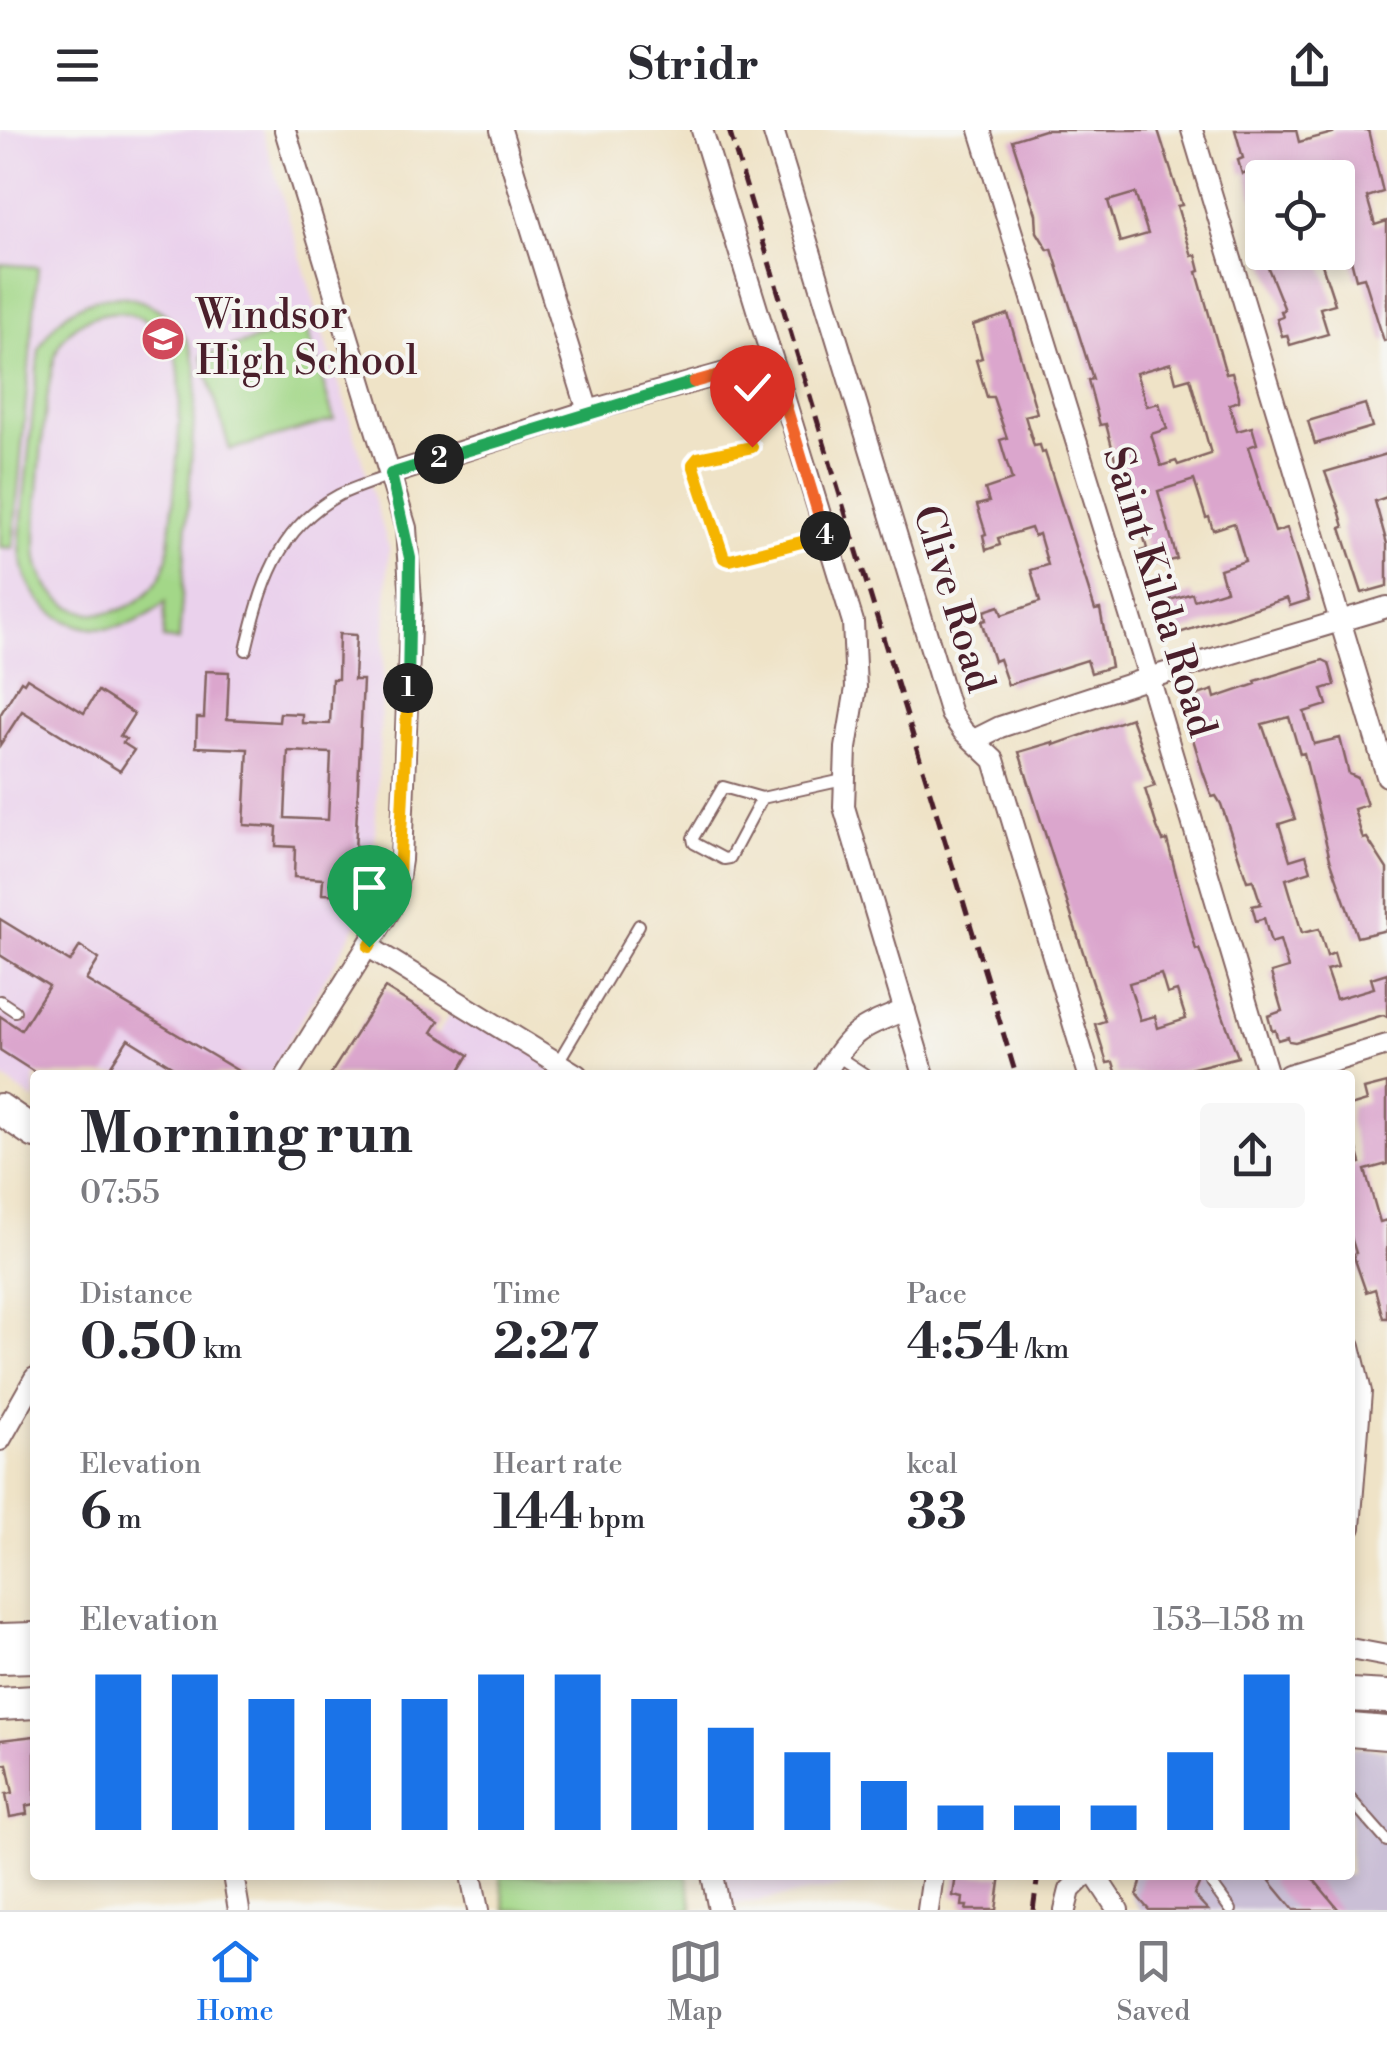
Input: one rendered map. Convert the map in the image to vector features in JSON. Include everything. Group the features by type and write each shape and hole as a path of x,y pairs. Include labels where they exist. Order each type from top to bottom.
{"main road":[{"path":"0,1658 30,1656"},
{"path":"1355,1695 1387,1697"},
{"path":"0,1704 30,1702"},
{"path":"1355,1730 1387,1733"}],"street":[{"path":"285,130 391,474 410,558 402,841 396,896 369,947 291,1070"},
{"path":"500,130 588,411"},
{"path":"702,130 853,622 856,688 842,780 848,822 922,1070"},
{"name":"Clive Road","path":"773,130 951,714 962,731 994,760 1087,1070"},
{"name":"Saint Kilda Road","path":"980,130 1267,1070"},
{"path":"1192,130 1387,776"},
{"path":"391,474 588,411 772,360"},
{"path":"974,740 1000,726 1149,678 1387,608"},
{"path":"369,947 569,1070"},
{"path":"827,1070 855,1032 904,1010"},
{"path":"1304,1070 1387,1045"},
{"path":"0,1110 30,1130"},
{"path":"1355,1367 1361,1392 1355,1466"},
{"path":"0,1440 30,1387"},
{"path":"0,1634 30,1632"},
{"path":"1355,1650 1387,1656"},
{"path":"234,1880 239,1910"},
{"path":"473,1880 478,1910"},
{"path":"713,1880 719,1910"},
{"path":"928,1910 932,1880"},
{"path":"1065,1910 1070,1890 1080,1880"},
{"path":"1098,1880 1118,1910"}],"lane":[{"path":"752,447 698,458 693,464 724,558 730,560 826,536"},
{"path":"246,650 261,588 283,544 305,520 337,496 391,474"},
{"path":"762,798 728,858 694,843 693,838 723,787 762,798 842,780"},
{"path":"557,1063 640,924"},
{"path":"0,1002 15,1011"},
{"path":"836,1056 858,1070"},
{"path":"1355,1805 1387,1841"},
{"path":"1212,1880 1231,1910"}],"shaded area":[{"name":"Windsor High School","path":"0,130 262,130 389,548 371,918 357,924 272,1070 30,1070 30,1097 0,1076"},
{"path":"458,1001 569,1070 415,1070"},
{"path":"1355,1747 1387,1749 1387,1910 1141,1910 1132,1898 1131,1880 1355,1880"},
{"path":"713,1880 882,1880 718,1908"}],"green space":[{"path":"0,264 38,267 13,548 0,547"},
{"path":"107,297 137,300 163,313 182,333 194,360 197,375 179,641 163,639 165,602 141,619 116,627 92,628 68,622 48,609 33,590 23,566 20,537 39,350 53,327 72,310","holes":["129,314 165,335 178,366 179,418 168,557 160,578 146,594 129,606 91,613 72,607 55,595 38,562 38,503 46,408 55,356 66,335 94,316"]},
{"path":"306,325 334,420 230,450 202,356"},
{"path":"501,1880 688,1880 693,1910 506,1910"}],"building":[{"path":"1044,130 1158,130 1182,205 1177,206 1192,256 1196,255 1200,271 1197,272 1226,374 1232,373 1239,396 1239,401 1229,404 1237,431 1252,427 1257,444 1248,447 1275,532 1287,528 1309,600 1290,606 1287,598 1167,637 1154,605 1192,593 1194,600 1226,590 1220,569 1245,561 1234,523 1213,530 1194,480 1158,491 1177,559 1146,568 1141,551 1147,549 1130,484 1122,486 1106,424 1100,425 1088,380 1093,379 1052,249 1048,250 1037,232 1036,214 1012,140","holes":["1135,193 1148,234 1120,242 1108,201","1171,363 1176,382 1190,378 1211,454 1161,466 1151,434 1167,429 1159,403 1147,406 1136,373"]},
{"path":"1235,130 1296,130 1299,142 1333,133 1332,130 1368,130 1383,192 1367,197 1375,225 1387,221 1387,340 1384,341 1364,277 1356,279 1354,270 1355,160 1245,160 1242,174 1238,160 1243,158"},
{"path":"1269,270 1324,270 1335,304 1320,308 1328,334 1290,345 1287,335 1282,336 1277,319 1283,317 1281,311 1285,310"},
{"path":"1008,314 1037,413 1025,416 1034,446 1040,445 1042,453 1045,452 1095,610 1100,609 1111,667 1091,673 1087,660 1008,685 999,659 994,661 981,621 986,620 984,611 999,606 1002,615 1040,602 1031,570 1048,565 1039,534 1034,536 1031,528 998,538 1000,545 986,550 986,534 977,505 989,502 985,489 1012,480 1000,440 1007,438 993,397 987,397 976,360 982,358 973,325"},
{"path":"1365,404 1372,427 1315,444 1308,421"},
{"path":"1387,454 1387,497 1375,501 1387,544 1387,586 1362,593 1325,472"},
{"path":"339,634 356,635 354,680 363,680 353,895 322,894 323,879 294,877 295,847 276,846 277,827 244,825 248,749 196,747 197,718 204,718 206,671 229,672 227,719 279,722 280,713 302,714 302,723 330,724 332,679 338,679","holes":["288,751 331,753 328,820 285,818"]},
{"path":"1323,660 1329,663 1335,685 1322,689 1327,705 1304,712 1314,744 1340,738 1349,774 1358,778 1367,805 1354,809 1363,839 1367,838 1387,869 1387,930 1357,937 1330,859 1304,753 1300,754 1289,717 1262,724 1295,819 1279,824 1290,860 1306,855 1311,871 1286,879 1302,933 1319,929 1327,956 1334,953 1338,967 1326,970 1336,999 1374,988 1371,978 1387,973 1387,1017 1295,1042 1288,1037 1278,1040 1275,1030 1272,1031 1268,1016 1282,1011 1271,973 1288,968 1280,940 1271,943 1264,918 1256,921 1252,906 1261,904 1253,880 1247,881 1221,804 1216,796 1212,797 1186,705 1189,698 1213,690 1215,698"},
{"path":"27,678 84,713 98,691 134,714 120,736 134,750 120,771 22,711 0,745 0,715 21,681 24,683"},
{"path":"1131,718 1155,786 1145,789 1163,841 1167,840 1196,950 1199,949 1238,1057 1185,1070 1115,1070 1113,1062 1107,1063 1095,1024 1105,1021 1019,752 1053,742 1054,745","holes":["1161,974 1167,994 1177,991 1186,1019 1158,1028 1155,1016 1140,1020 1129,983"]},
{"path":"0,919 70,962 80,946 99,959 86,980 237,1070 178,1070 128,1039 108,1070 31,1070 0,1050 0,1016 21,1030 49,986 0,955"},
{"path":"385,988 439,1021 432,1032 469,1055 460,1070 333,1070"},
{"path":"1387,1083 1387,1164 1365,1170 1380,1222 1387,1220 1387,1318 1383,1318 1375,1289 1366,1292 1355,1260 1355,1165 1361,1163 1355,1142 1355,1105 1367,1101 1364,1089"},
{"path":"30,1737 27,1814 10,1817 6,1794 13,1793 7,1764 0,1765 0,1740"},
{"path":"955,1880 1000,1880 996,1910 966,1910 963,1898 953,1896"},
{"path":"1142,1880 1201,1880 1194,1895 1208,1910 1149,1910 1137,1896"},
{"path":"1314,1880 1339,1910 1294,1910 1270,1881"}],"railway":[{"path":"729,130 1014,1070"},
{"path":"1033,1910 1037,1880"}],"place":[{"name":"Windsor High School","path":"163,339"}],"route":[{"path":"369,947 396,896 401,860 410,558 391,474 588,411 772,360 826,536 730,560 724,558 693,464 698,458 752,447"}]}
